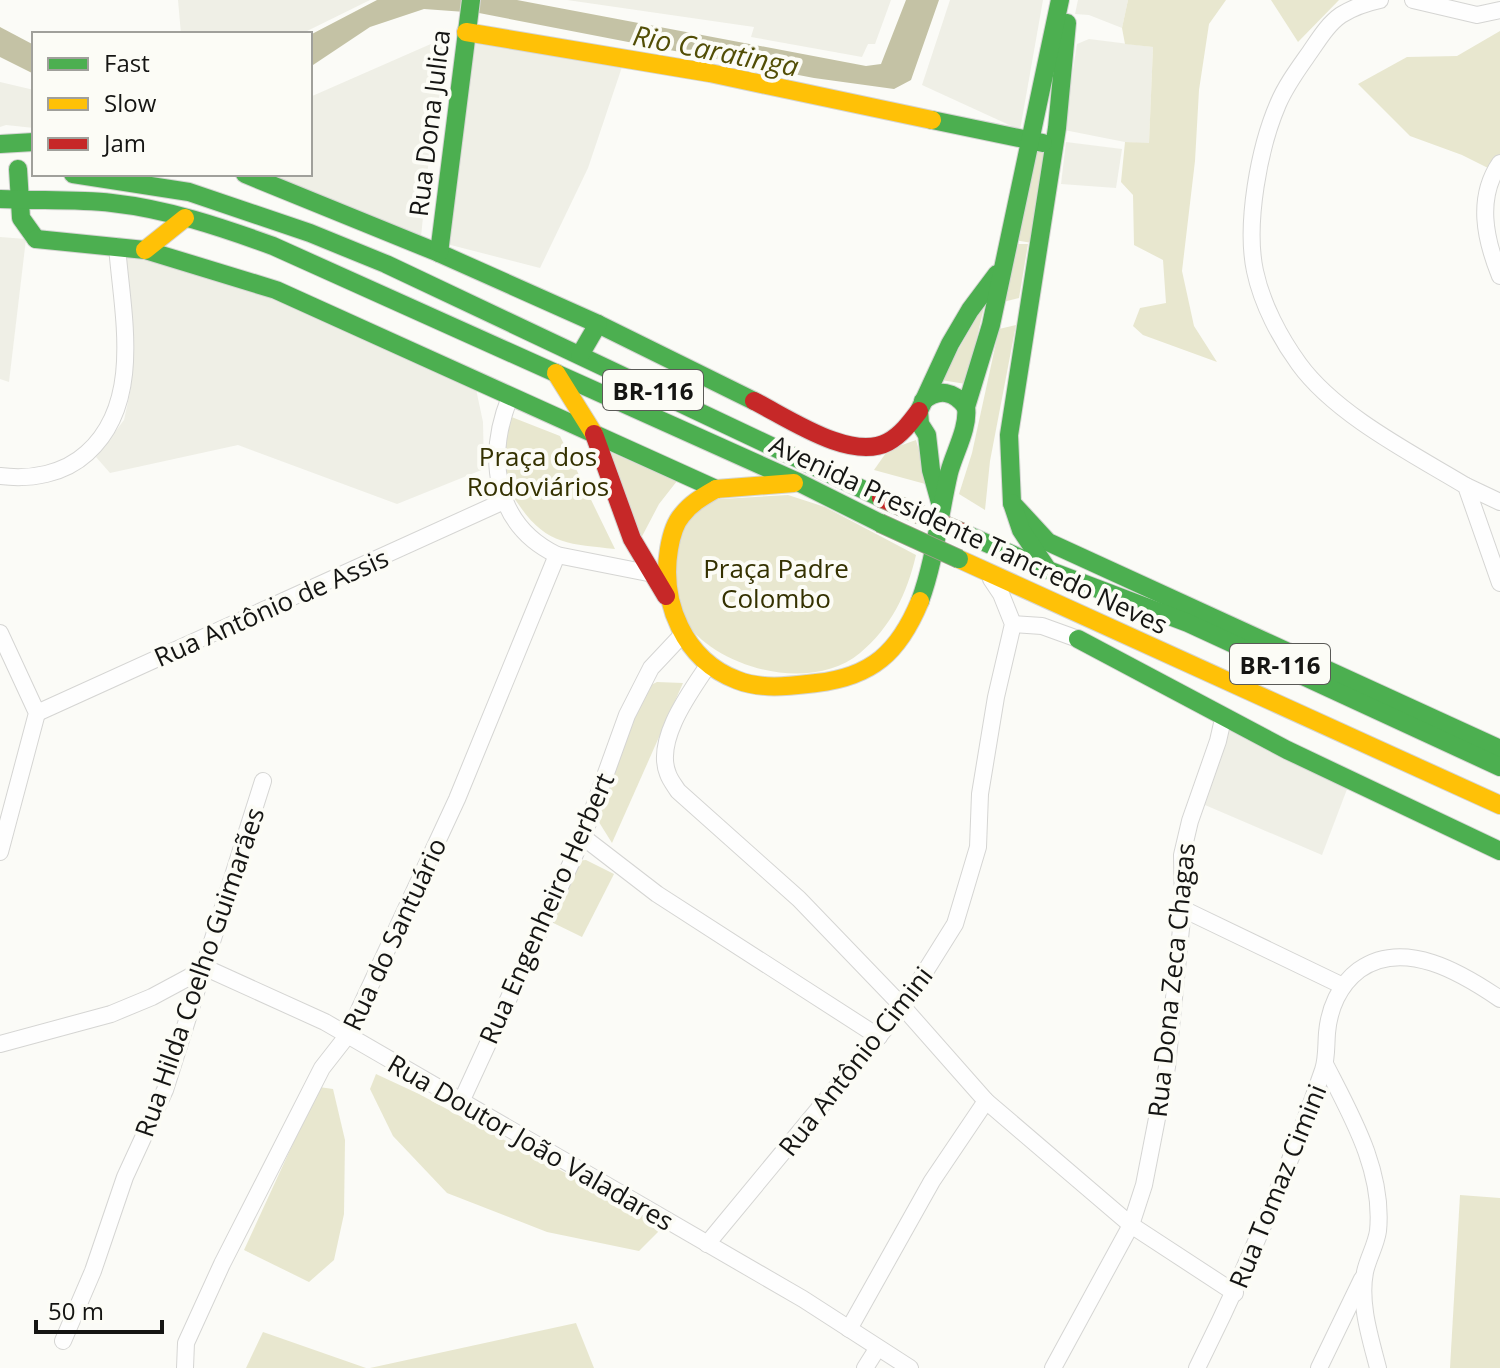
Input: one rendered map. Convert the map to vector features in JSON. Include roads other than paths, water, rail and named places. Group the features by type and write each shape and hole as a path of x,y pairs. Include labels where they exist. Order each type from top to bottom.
{"main road":[{"name":"Rua Dona Julica","path":"439,253 471,0"},
{"path":"556,373 594,434 615,497 648,573 666,596 682,635 709,664 730,677 750,684 816,684 855,676 898,647 911,626 924,593 937,545 942,508 961,433 967,421 966,407 991,325 1060,0"},
{"path":"1048,570 1013,515 1009,435 1054,145 1069,0"},
{"path":"467,27 710,73 1054,145"},
{"path":"0,144 32,142"},
{"path":"17,169 21,218 36,239"},
{"name":"BR-116","path":"87,176 156,186"},
{"path":"156,186 170,176"},
{"name":"Avenida Presidente Tancredo Neves","path":"250,176 439,253 598,324 852,448 874,448 890,443 901,435 921,406 970,310 1003,266"},
{"name":"Avenida Presidente Tancredo Neves","path":"156,186 220,201 298,228 386,264 881,498 1048,570 1188,623 1500,767"},
{"name":"BR-116","path":"0,199 111,203 185,218"},
{"path":"145,250 185,218"},
{"name":"Avenida Presidente Tancredo Neves","path":"185,218 273,246 798,482 1066,609 1500,805"},
{"path":"12,238 145,250 276,290 716,489 798,482"},
{"path":"580,355 598,324"},
{"path":"991,325 1027,324"},
{"path":"942,508 931,470 927,435 920,424 921,406 930,395 946,392 954,394 966,407"},
{"path":"927,435 938,440 950,440 961,433"},
{"path":"666,596 666,557 673,531 684,511 716,489"},
{"name":"Avenida Presidente Tancredo Neves","path":"1012,503 1048,542 1500,749"},
{"path":"1066,609 1078,639"},
{"name":"Avenida Presidente Tancredo Neves","path":"1078,639 1223,719 1414,813 1500,851"}],"street":[{"path":"1380,0 1361,4 1339,16 1323,33 1278,105 1257,178 1253,234 1255,271 1267,308 1283,339 1300,366 1322,390 1403,449 1500,502"},
{"path":"1413,0 1477,15 1500,10"},
{"path":"1500,163 1490,180 1485,200 1485,221 1491,253 1500,276"},
{"path":"0,476 18,478 52,473 77,463 96,446 112,423 121,398 124,372 117,246"},
{"path":"510,397 500,421 496,447 504,501 513,517 545,549 557,555 648,573"},
{"path":"1466,486 1500,583"},
{"name":"Rua Antônio de Assis","path":"37,713 504,501"},
{"name":"Rua do Santuário","path":"185,1368 186,1343 222,1264 322,1068 347,1036 457,799 557,555"},
{"path":"985,571 1001,594 1013,624 1042,626 1078,639"},
{"name":"Rua Antônio Cimini","path":"707,1244 903,1007 955,924 978,847 980,794 996,697 1013,624"},
{"path":"0,633 37,713 0,852"},
{"name":"Rua Engenheiro Herbert","path":"461,1102 583,837 627,715 651,668 682,635"},
{"path":"709,664 675,720 668,739 665,755 667,773 678,791 799,899 903,1007 986,1101 1131,1225 1235,1293"},
{"name":"Rua Dona Zeca Chagas","path":"1053,1368 1131,1225 1144,1185 1167,1067 1183,909 1182,855 1223,719"},
{"name":"Rua Hilda Coelho Guimarães","path":"63,1341 93,1271 125,1177 165,1090 263,781"},
{"path":"583,837 657,894 879,1037"},
{"path":"1183,909 1343,986 1360,969 1380,961 1401,958 1427,960 1465,975 1500,999"},
{"path":"0,1044 111,1014 152,997 206,968"},
{"name":"Rua Doutor João Valadares","path":"206,968 325,1022 707,1244 910,1368"},
{"name":"Rua Tomaz Cimini","path":"1197,1368 1235,1293 1302,1132 1325,1064 1332,1007 1343,986"},
{"path":"1319,1368 1365,1274 1378,1232 1373,1171 1355,1122 1325,1064"},
{"path":"849,1329 932,1181 986,1101"},
{"path":"1365,1274 1366,1322 1378,1368"},
{"path":"865,1368 877,1349"}],"water":[{"name":"Rio Caratinga","path":"377,0 517,0 866,66 881,64 906,0 939,0 911,80 894,89 814,78 479,13 424,9 370,27 312,66 312,34"},
{"path":"0,27 32,44 32,73 0,57"}],"park label":[{"name":"Praça dos Rodoviários","path":"538,471"},
{"name":"Praça Padre Colombo","path":"776,583"}]}
